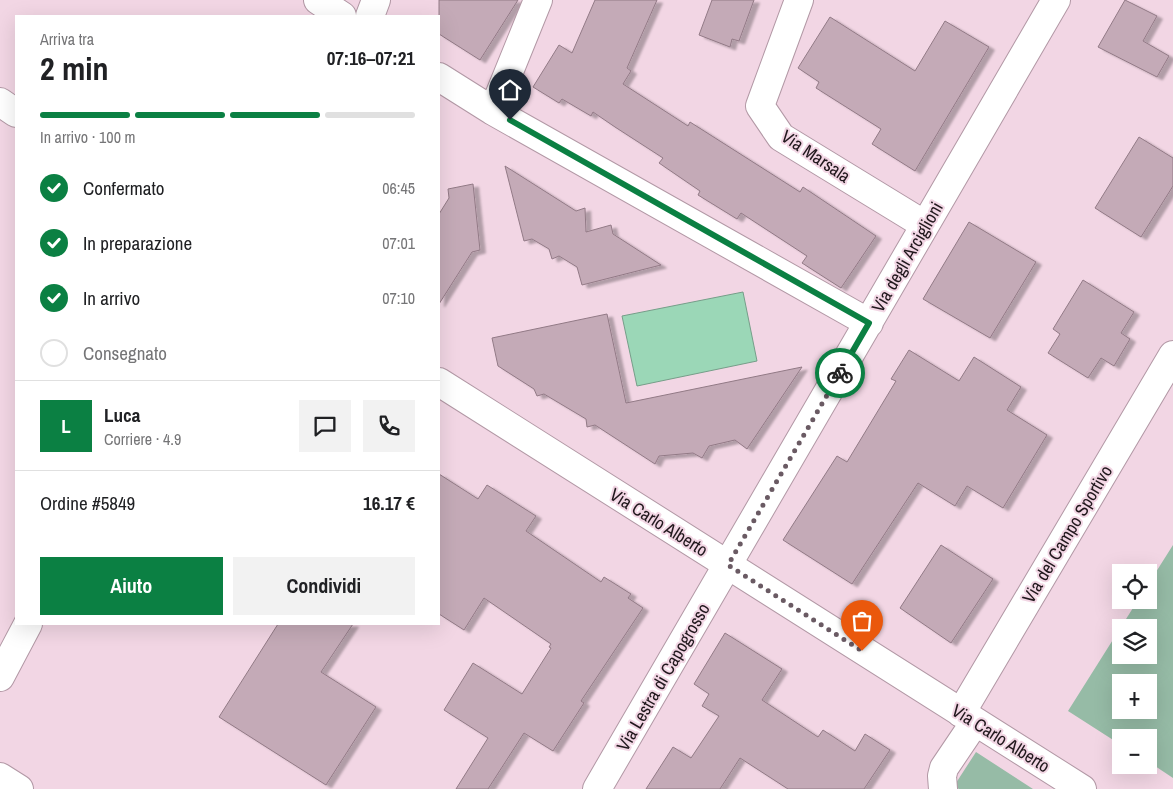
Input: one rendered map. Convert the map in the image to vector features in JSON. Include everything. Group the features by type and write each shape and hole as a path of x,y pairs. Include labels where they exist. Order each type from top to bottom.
{"street":[{"path":"318,0 340,15"},
{"path":"370,15 376,0"},
{"path":"493,111 538,0"},
{"name":"Via Marsala","path":"799,0 760,106 781,137 926,226"},
{"name":"Via degli Arciglioni","path":"728,565 1056,0"},
{"path":"440,78 493,111 869,323"},
{"path":"0,102 15,112"},
{"name":"Via del Campo Sportivo","path":"944,789 942,776 944,768 968,718 1173,355"},
{"name":"Via Carlo Alberto","path":"440,383 1082,789"},
{"name":"Via Lestra di Capogrosso","path":"598,789 728,565"},
{"path":"0,677 27,625"},
{"path":"0,778 19,789"}],"shaded area":[{"path":"743,292 757,361 637,386 622,316"},
{"path":"1173,545 1173,778 1157,767 1157,729 1112,729 1112,739 1068,711 1112,641 1112,664 1157,664 1157,619 1126,619 1132,609 1157,609 1157,570"},
{"path":"976,752 1033,789 959,789 954,786"}],"building":[{"path":"439,0 518,0 480,60 440,35"},
{"path":"595,0 657,0 627,68 631,71 623,84 688,126 690,122 800,192 803,187 876,236 841,288 802,263 807,256 741,213 737,219 698,195 700,191 659,163 663,158 593,112 591,116 562,99 559,103 533,87 559,45 572,53"},
{"path":"712,0 754,0 739,41 732,39 730,47 699,35"},
{"path":"1125,0 1157,16 1143,41 1169,56 1157,77 1098,47"},
{"path":"830,17 915,71 945,21 989,47 915,171 872,144 881,129 816,88 819,82 798,68"},
{"path":"1139,137 1173,158 1173,186 1141,237 1095,208"},
{"path":"505,166 576,211 585,208 586,232 611,225 613,234 661,265 582,285 577,267 559,256 552,259 549,249 532,239 524,241"},
{"path":"473,184 480,250 472,252 440,302 440,212 449,198 448,189"},
{"path":"969,222 1036,262 990,338 923,299"},
{"path":"1083,280 1134,312 1121,333 1130,339 1114,366 1101,358 1088,378 1048,353 1060,334 1053,329"},
{"path":"607,314 626,403 802,367 747,449 735,440 709,446 702,458 693,453 659,456 655,464 595,425 587,427 586,419 544,394 537,396 534,389 498,366 492,338"},
{"path":"909,350 959,381 974,357 1021,387 1007,410 1047,435 1003,508 967,486 955,506 918,483 852,584 783,540 837,456 847,462 896,381 891,379"},
{"path":"440,475 478,499 487,485 536,516 526,531 601,582 604,577 631,594 628,598 643,608 581,701 584,703 553,751 524,733 488,789 456,789 488,738 444,710 473,663 522,694 551,648 549,647 551,644 484,598 464,630 440,615"},
{"path":"941,545 993,579 951,643 900,608"},
{"path":"277,625 352,625 321,672 376,707 326,785 219,717"},
{"path":"725,633 782,669 762,700 818,737 823,730 855,751 865,734 890,750 864,789 788,789 740,758 720,789 646,789 673,747 691,758 719,716 702,706 709,694 694,684"}],"way so far":[{"path":"840,373 728,565 862,651"}],"route":[{"path":"510,120 869,323 840,373"}]}
